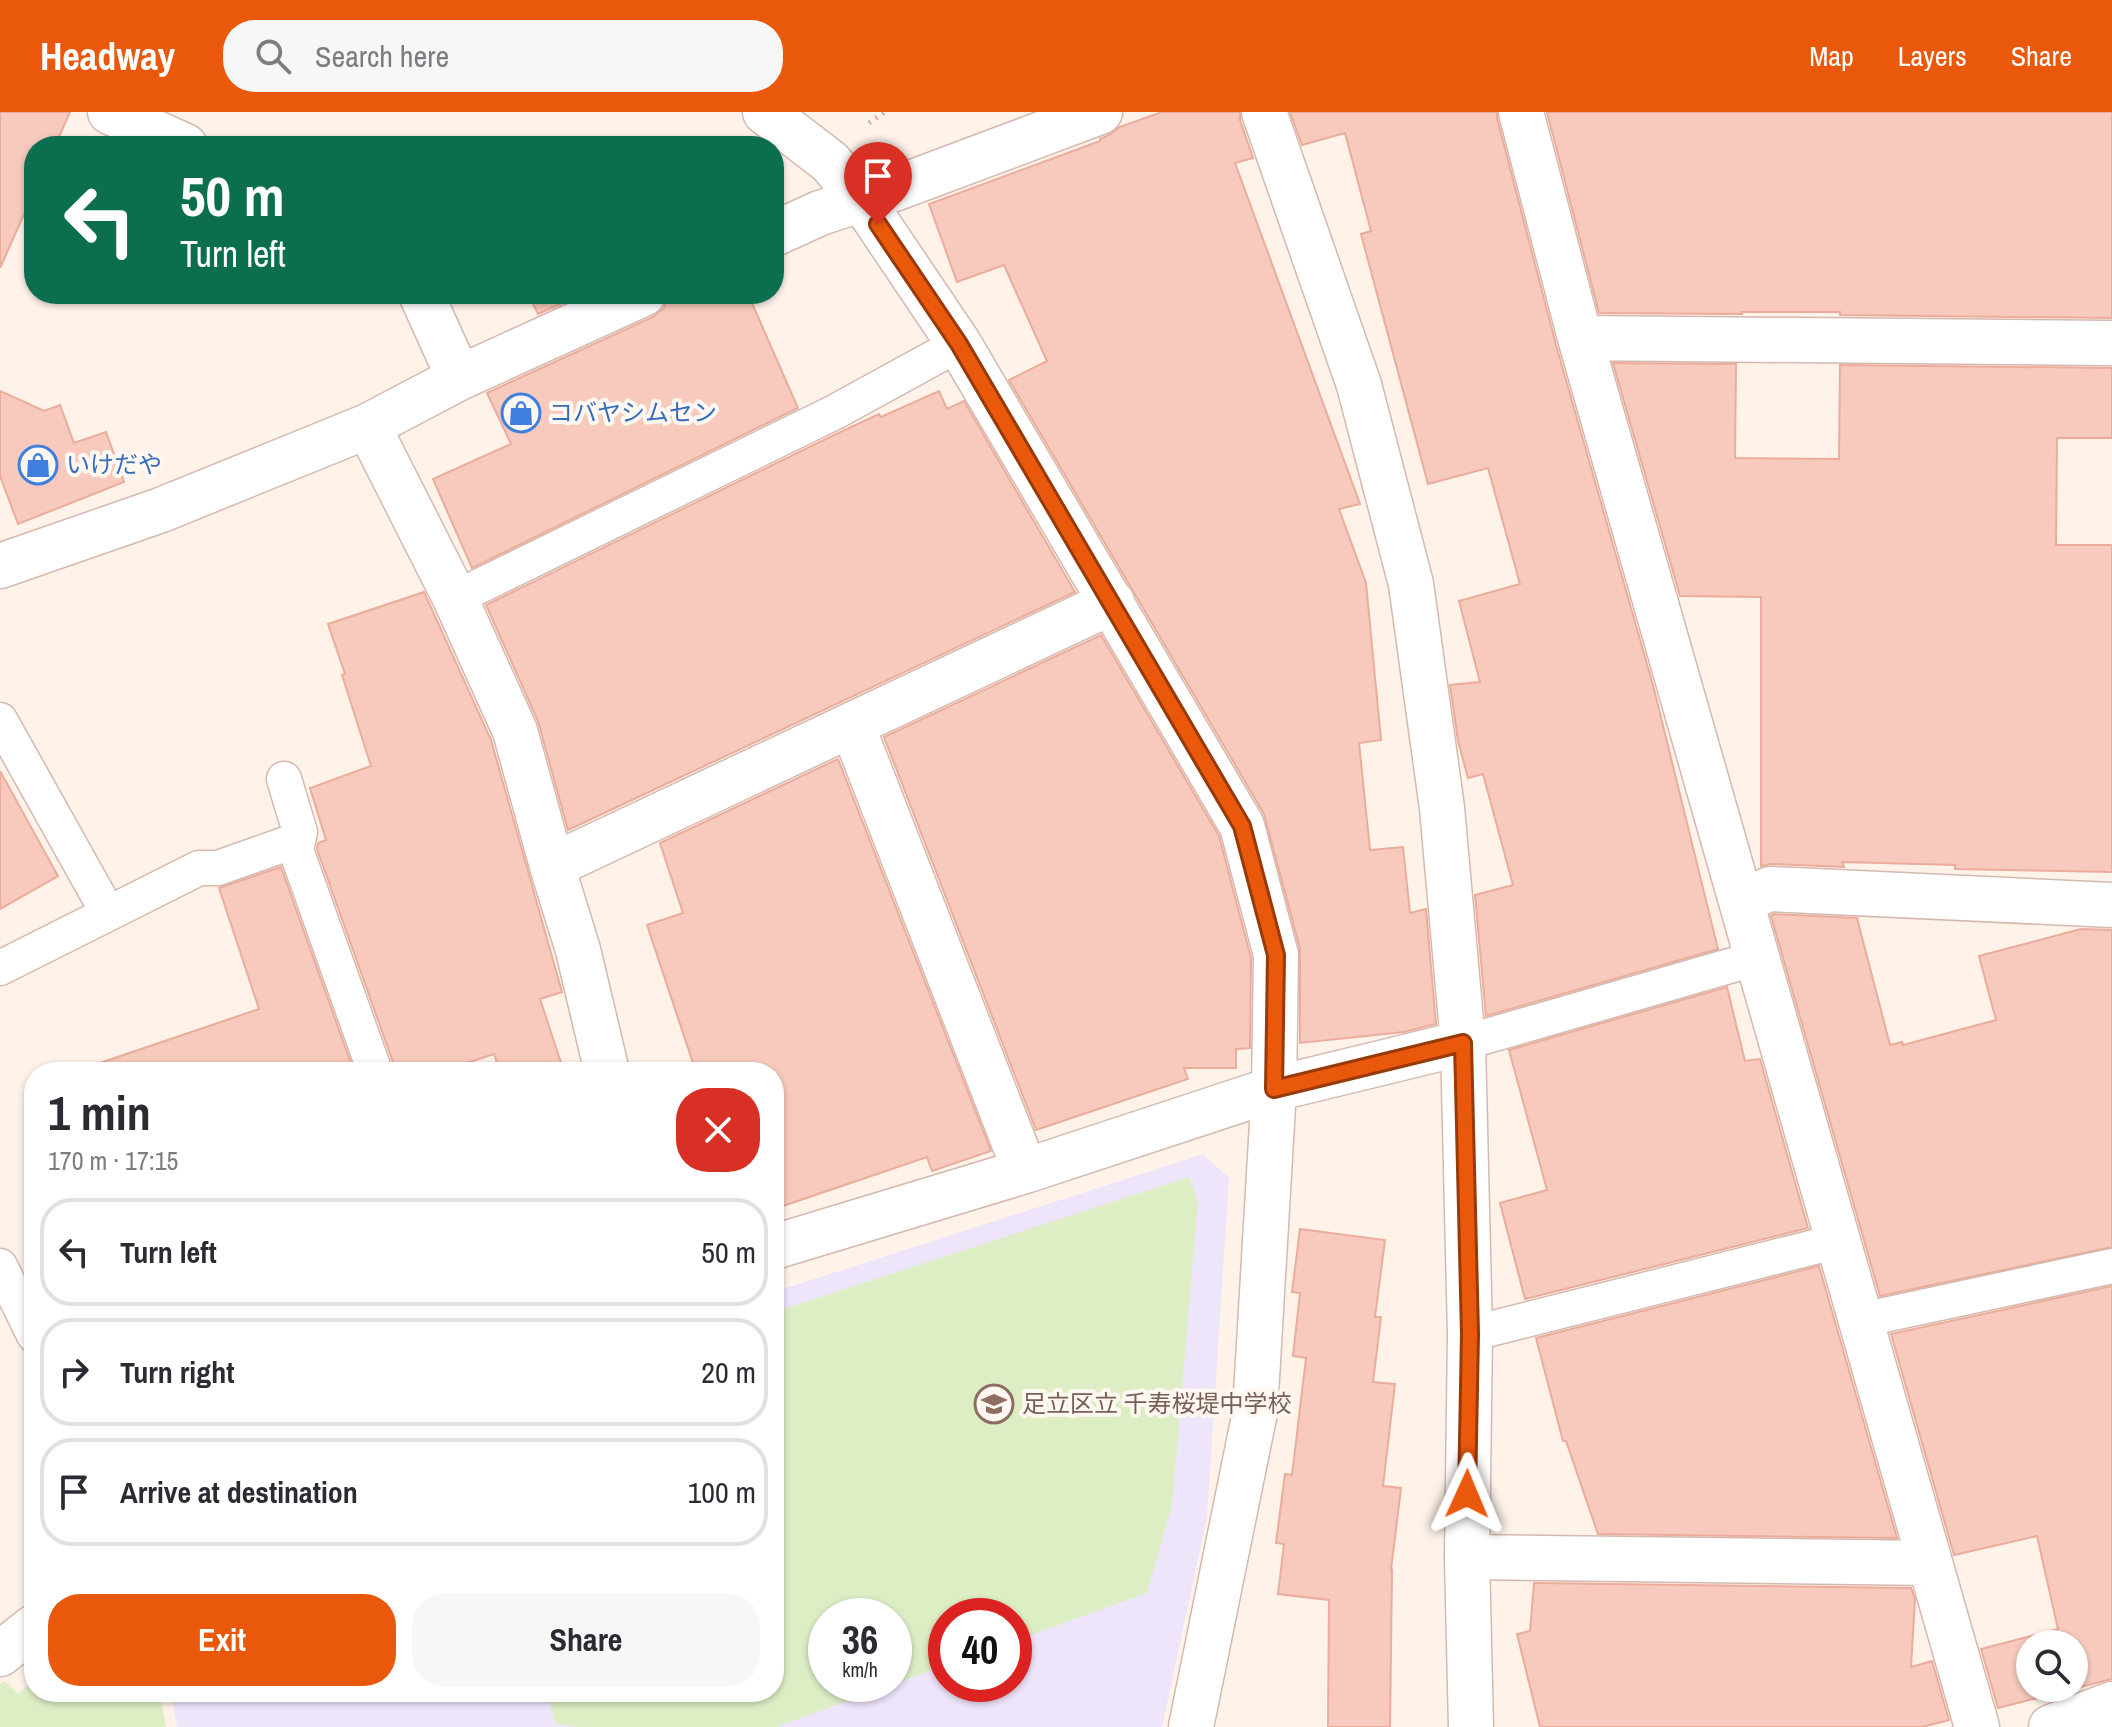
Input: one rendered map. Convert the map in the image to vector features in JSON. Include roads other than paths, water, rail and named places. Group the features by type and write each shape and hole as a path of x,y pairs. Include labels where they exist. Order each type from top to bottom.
{"street":[{"path":"110,112 163,136"},
{"path":"765,112 830,162 862,200 959,344 1242,826 1276,955 1274,1089 1255,1412 1191,1727"},
{"path":"784,229 820,213 1100,112"},
{"path":"1264,112 1359,385 1411,584 1442,808 1463,1043 1470,1334 1467,1557 1471,1727"},
{"path":"1521,112 1580,338 1977,1727"},
{"path":"426,304 459,378"},
{"path":"2,555 161,510 368,426 459,378 621,304"},
{"path":"1580,338 2112,343"},
{"path":"368,426 455,598 515,731 578,950 605,1062"},
{"path":"552,866 1112,602"},
{"path":"852,725 1025,1171"},
{"path":"1741,901 1770,889 2112,905"},
{"path":"784,1244 1025,1171 1274,1089 1463,1043"},
{"path":"1467,1557 1930,1563"},
{"path":"0,1654 24,1635"},
{"path":"2051,1727 2112,1704"}],"lane":[{"path":"455,598 835,412 959,344"},
{"path":"0,720 108,913"},
{"path":"284,779 300,832 296,850 371,1062"},
{"path":"0,968 199,868 218,868 286,844 297,845"},
{"path":"1463,1043 1757,958"},
{"path":"1470,1334 1838,1241"},
{"path":"0,1266 24,1315"},
{"path":"1861,1320 2112,1266"}],"place":[{"name":"コバヤシムセン","path":"521,413"},
{"name":"いけだや","path":"38,465"},
{"name":"足立区立 千寿桜堤中学校","path":"994,1404"}]}
